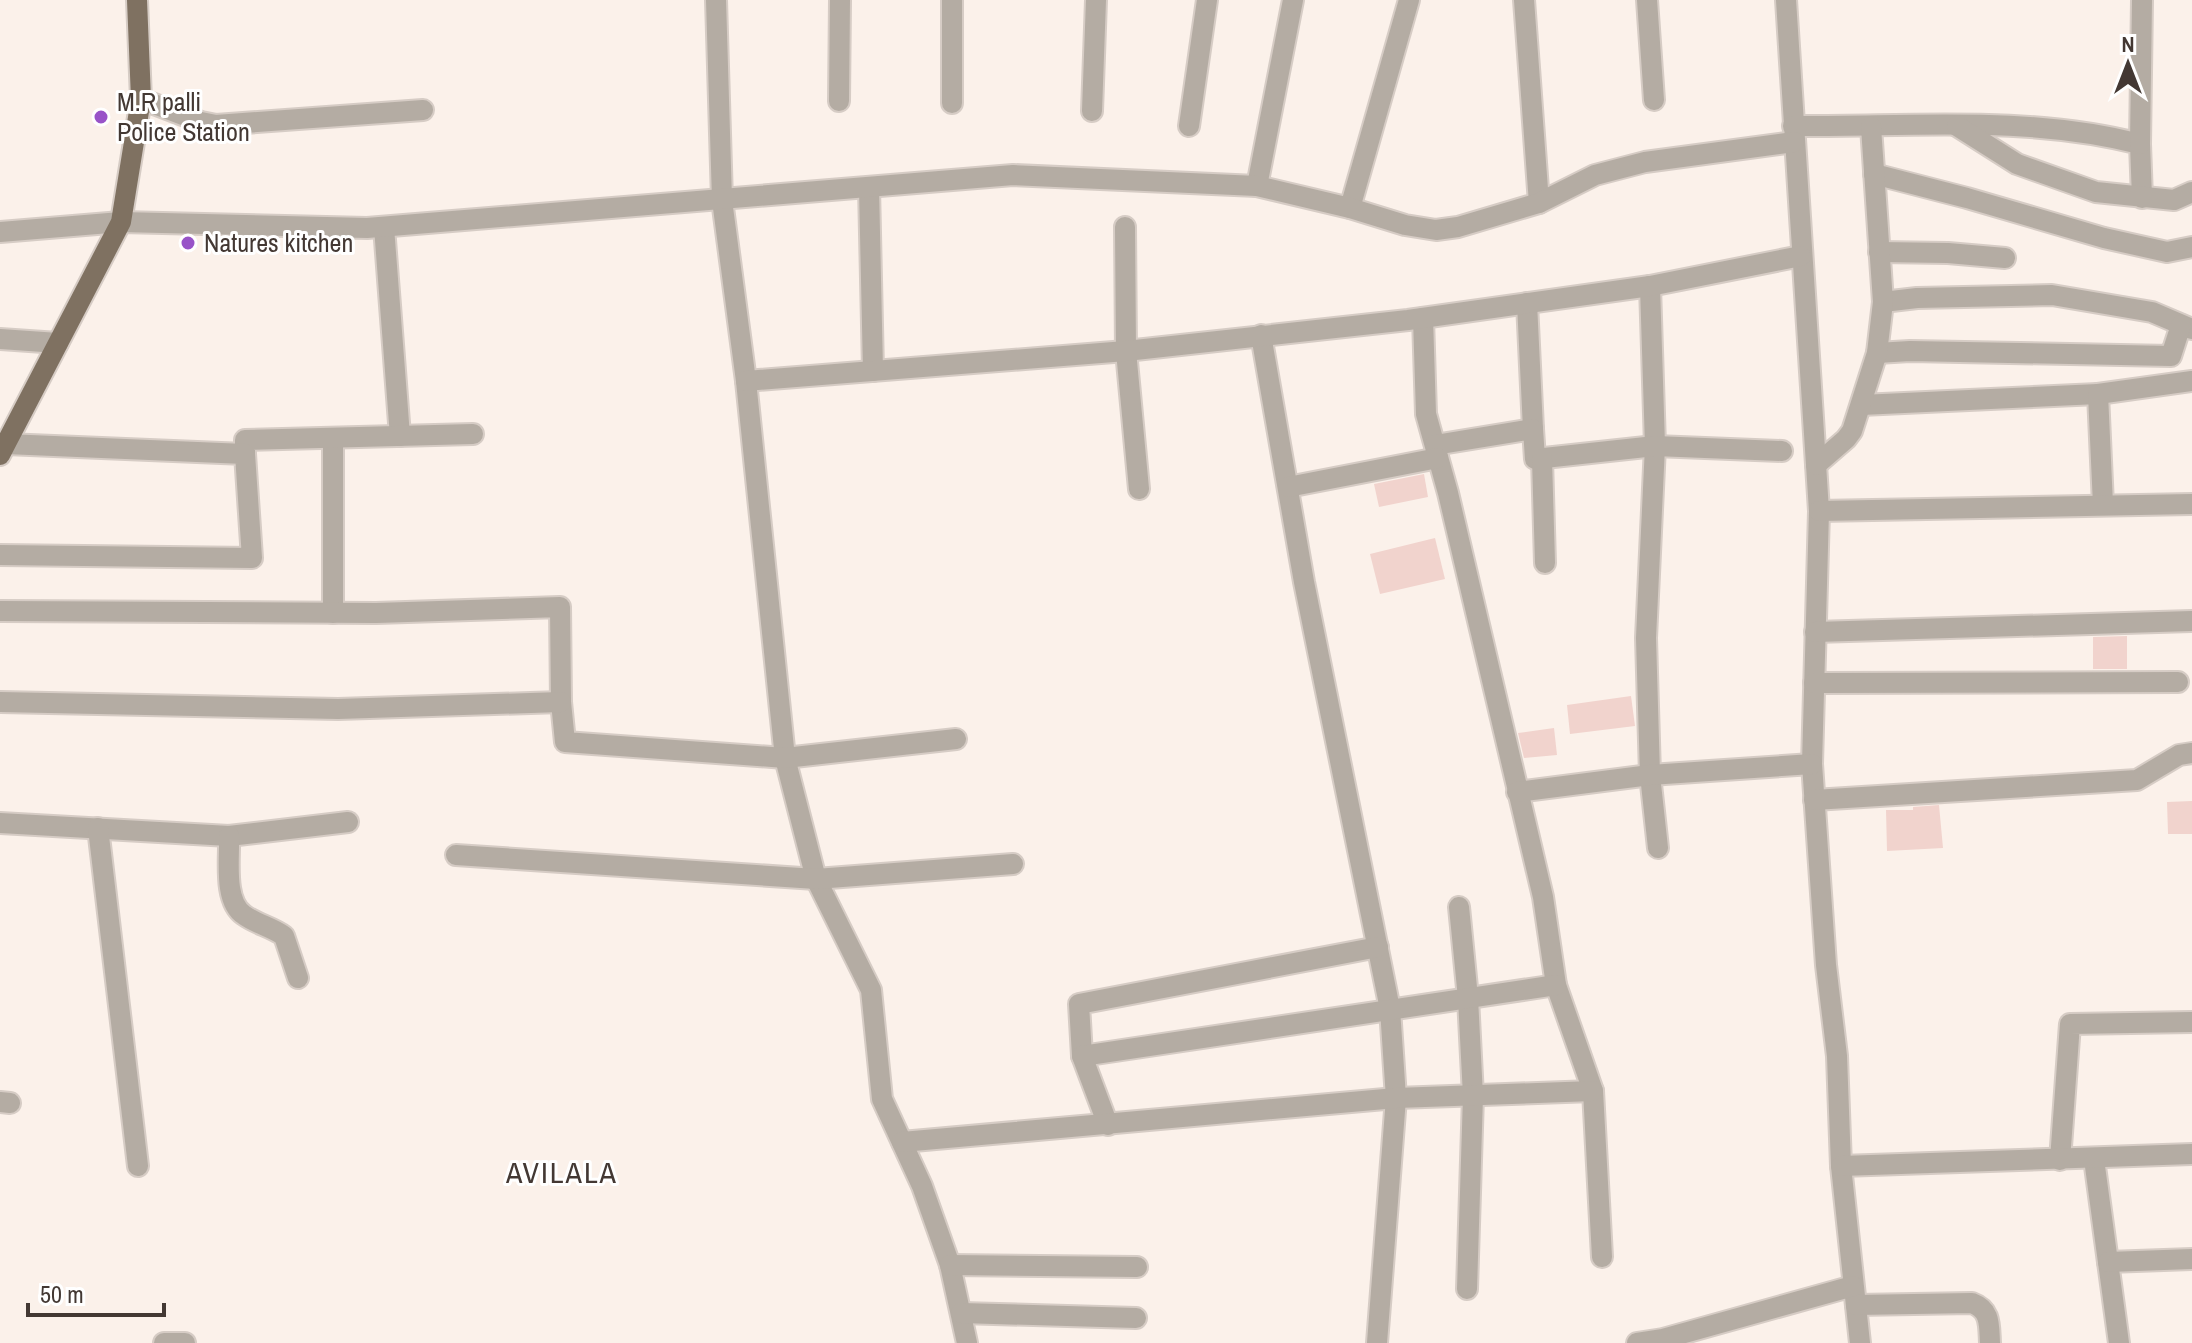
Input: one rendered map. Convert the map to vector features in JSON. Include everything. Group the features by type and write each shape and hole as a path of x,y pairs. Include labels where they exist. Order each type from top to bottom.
{"main road":[{"path":"3,450 8,424 58,343 121,222 141,99 137,0"}],"street":[{"path":"716,0 722,200 746,381 785,758 816,879 871,990 882,1099 922,1186 950,1265 967,1343"},
{"path":"839,101 840,0"},
{"path":"952,0 952,103"},
{"path":"1092,111 1096,0"},
{"path":"1189,126 1207,0"},
{"path":"1257,186 1293,0"},
{"path":"1350,208 1409,0"},
{"path":"1524,0 1539,203"},
{"path":"1647,0 1654,100"},
{"path":"1786,0 1819,511 1812,764 1826,965 1837,1056 1841,1166 1860,1343"},
{"path":"2142,0 2142,198"},
{"path":"141,99 216,125 423,110"},
{"path":"0,232 121,222 384,227 1013,175 1257,186 1350,208 1405,225 1436,230 1458,227 1539,203 1595,175 1645,162 1794,134 1871,127 2021,125 2099,133 2140,144"},
{"path":"1957,126 2017,164 2096,192 2174,200 2192,192"},
{"path":"1816,465 1846,439 1861,405 1877,353 1883,302 1871,127"},
{"path":"1874,174 2154,250 2167,252 2192,247"},
{"path":"869,187 873,371"},
{"path":"384,227 400,436"},
{"path":"1125,227 1126,351 1139,489"},
{"path":"1879,252 2005,258"},
{"path":"746,381 1126,351 1423,318 1650,286 1801,256"},
{"path":"1650,286 1655,446 1646,638 1650,775 1658,848"},
{"path":"1877,353 2171,356 2187,327 2152,312 2052,295 1917,298 1883,302"},
{"path":"1527,303 1535,459 1655,446 1782,451"},
{"path":"1423,318 1426,414 1543,897 1556,985 1593,1091 1602,1257"},
{"path":"1261,335 1304,582 1390,1009 1396,1098 1377,1343"},
{"path":"0,339 58,343"},
{"path":"1861,405 2098,394 2192,381"},
{"path":"2098,394 2103,505"},
{"path":"1288,487 1533,429"},
{"path":"0,555 252,558 245,440 473,434"},
{"path":"333,438 333,613"},
{"path":"3,450 245,454"},
{"path":"1542,459 1545,563"},
{"path":"1819,511 2192,504"},
{"path":"0,611 333,613 560,607 561,702 565,742 785,758 956,739"},
{"path":"1815,632 2192,621"},
{"path":"1814,683 2178,682"},
{"path":"0,702 338,709 561,702"},
{"path":"1814,800 2137,780 2179,755 2192,753"},
{"path":"1517,792 1650,775 1812,764"},
{"path":"0,823 229,836 348,822"},
{"path":"98,828 138,1166"},
{"path":"229,836 234,905 243,915 284,936 298,978"},
{"path":"456,855 816,879 1013,864"},
{"path":"1459,907 1473,1096 1467,1289"},
{"path":"1108,1125 1082,1056 1079,1004 1378,947"},
{"path":"1082,1056 1556,985"},
{"path":"2060,1160 2070,1024 2192,1022"},
{"path":"902,1142 1396,1098 1593,1091"},
{"path":"1841,1166 2192,1154"},
{"path":"2094,1159 2119,1343"},
{"path":"2108,1262 2192,1259"},
{"path":"950,1265 1137,1267"},
{"path":"1637,1343 1684,1338 1855,1295 1972,1303 1982,1307 1988,1316 1990,1343"},
{"path":"961,1313 1136,1318"},
{"path":"164,1343 185,1343"}],"building":[{"path":"1424,474 1428,497 1379,507 1374,484"},
{"path":"1435,538 1445,579 1380,594 1370,554"},
{"path":"2127,636 2127,669 2093,669 2093,637"},
{"path":"1631,696 1635,726 1570,734 1567,705"},
{"path":"1554,728 1557,755 1524,758 1518,733"},
{"path":"2192,801 2192,834 2168,834 2167,802"},
{"path":"1939,805 1943,848 1887,851 1886,810 1913,810 1913,807"}],"place":[{"name":"M.R palli Police Station","path":"101,117"},
{"name":"Natures kitchen","path":"188,243"}],"district":[{"name":"AVILALA","path":"562,1173"}]}
